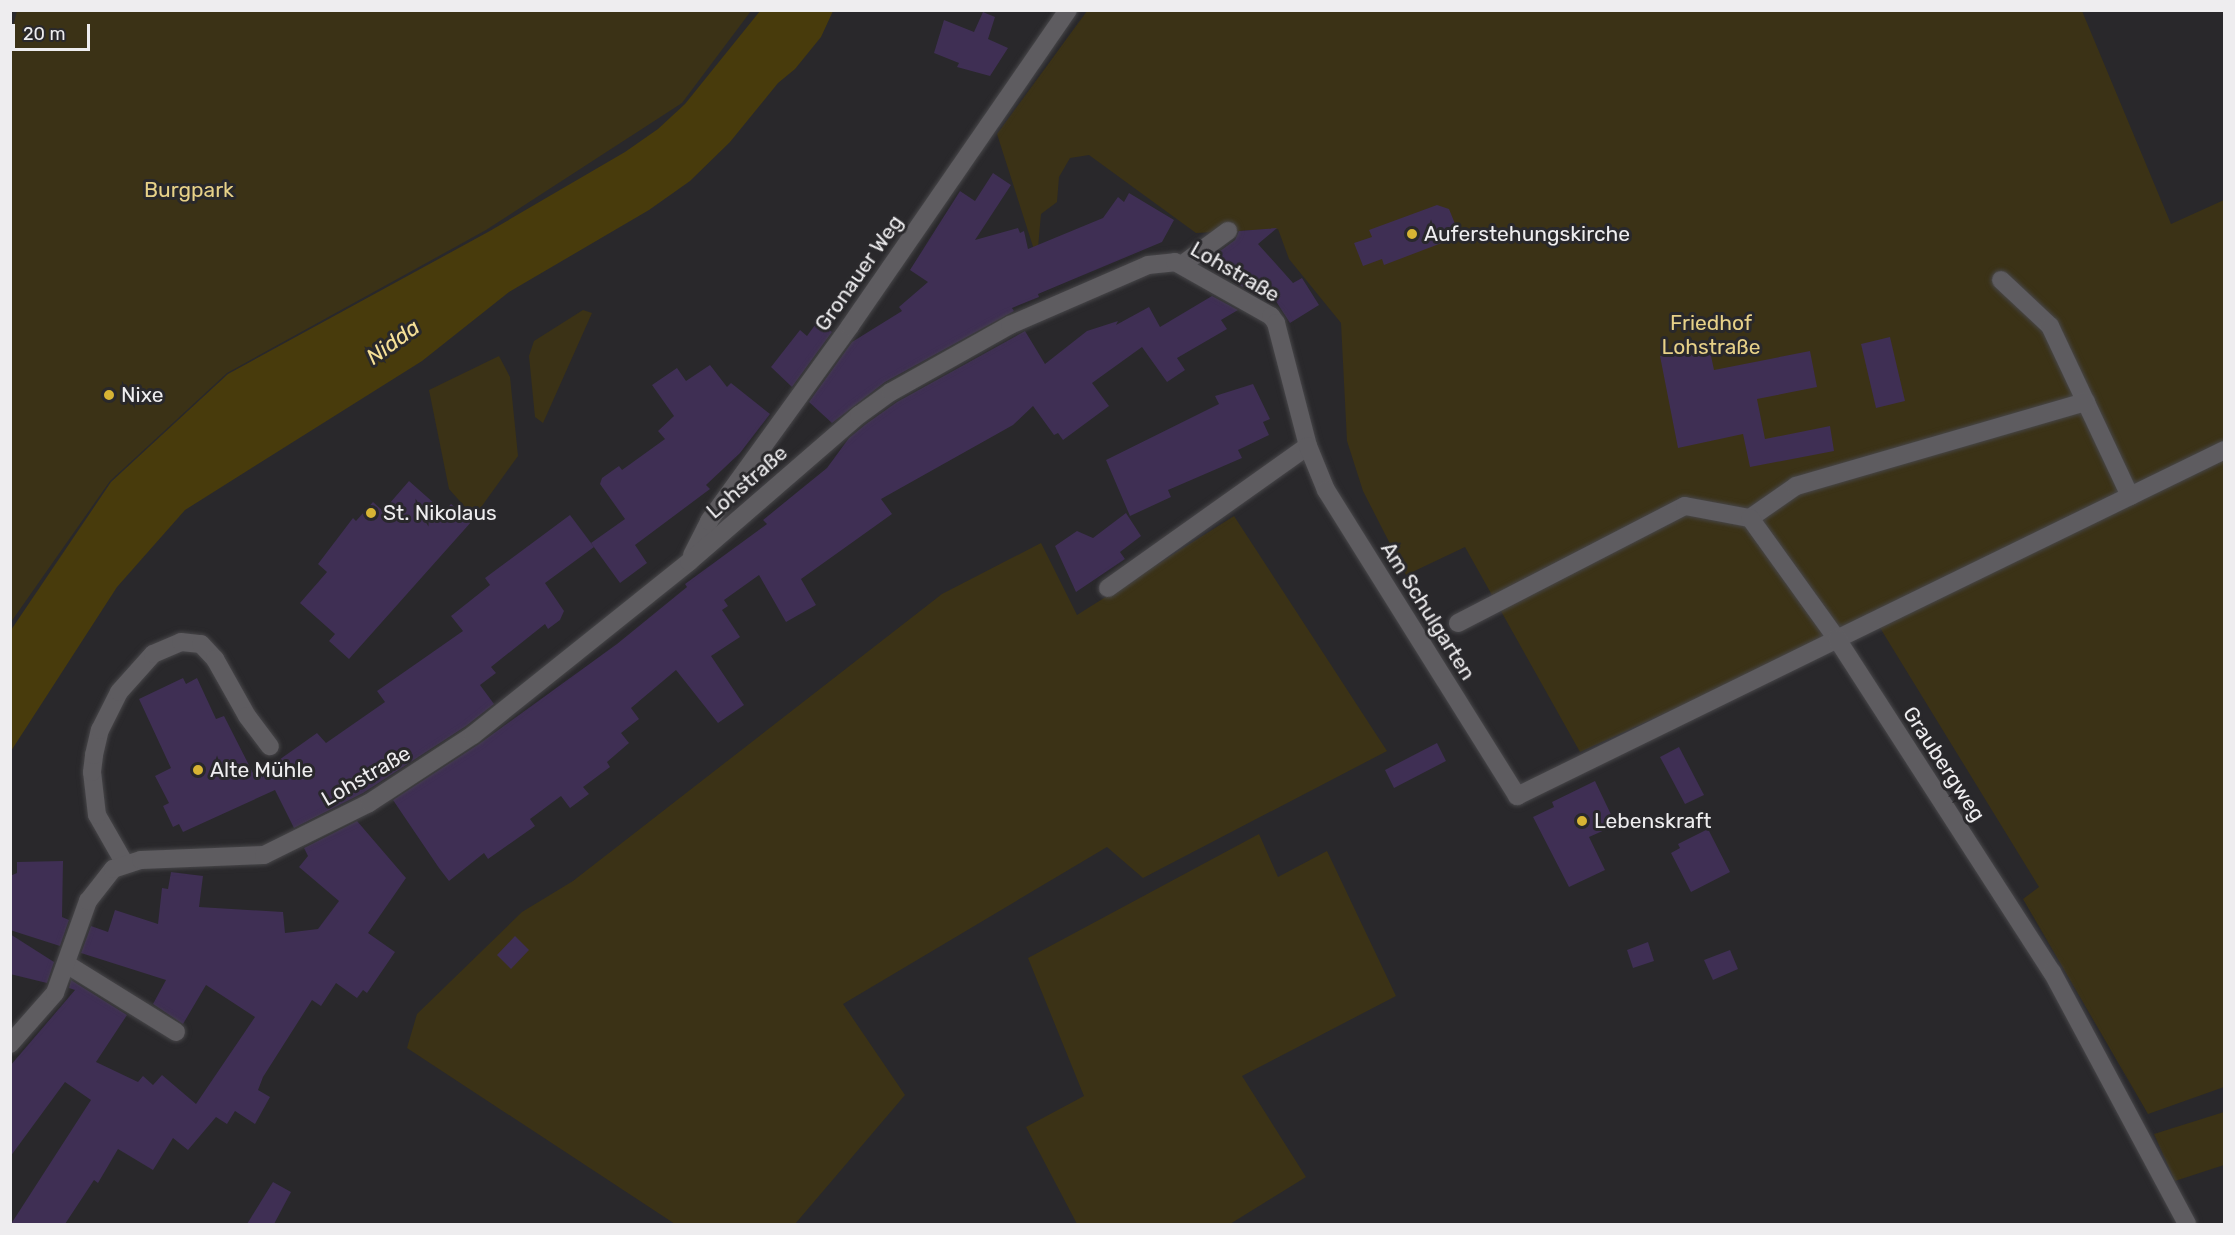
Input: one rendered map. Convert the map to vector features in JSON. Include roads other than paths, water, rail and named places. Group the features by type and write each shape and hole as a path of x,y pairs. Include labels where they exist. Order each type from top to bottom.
{"street":[{"name":"Gronauer Weg","path":"689,562 709,520 850,326 1068,10"},
{"path":"1183,264 1228,231"},
{"name":"Lohstraße","path":"125,864 264,855 369,803 473,735 689,562 859,415 920,374 1010,325 1148,265 1183,264 1271,316 1276,323 1308,446"},
{"path":"2001,280 2050,326 2130,496"},
{"path":"1458,623 1685,506 1750,518 1796,486 2086,402"},
{"path":"1108,588 1308,446"},
{"name":"Am Schulgarten","path":"1308,446 1326,490 1517,796 1837,639"},
{"path":"1837,639 2224,450"},
{"name":"Graubergweg","path":"1750,518 1837,639 2052,972 2187,1224"},
{"path":"10,1044 46,1005 68,965 88,901 103,878 125,864 97,814 92,772 100,730 119,692 153,654 181,642 201,644 215,659 247,716 270,746"},
{"path":"68,965 176,1032"}],"water":[{"name":"Nidda","path":"760,11 833,11 821,37 795,69 778,83 730,142 690,181 649,210 509,292 422,361 185,510 117,587 11,751 11,630 111,482 228,374 488,232 625,152 658,129 685,104"}],"place":[{"name":"Auferstehungskirche","path":"1412,234"},
{"name":"Nixe","path":"109,395"},
{"name":"St. Nikolaus","path":"371,513"},
{"name":"Alte Mühle","path":"198,770"},
{"name":"Lebenskraft","path":"1582,821"}],"park label":[{"name":"Burgpark","path":"189,190"},
{"name":"Friedhof Lohstraße","path":"1711,335"}]}
